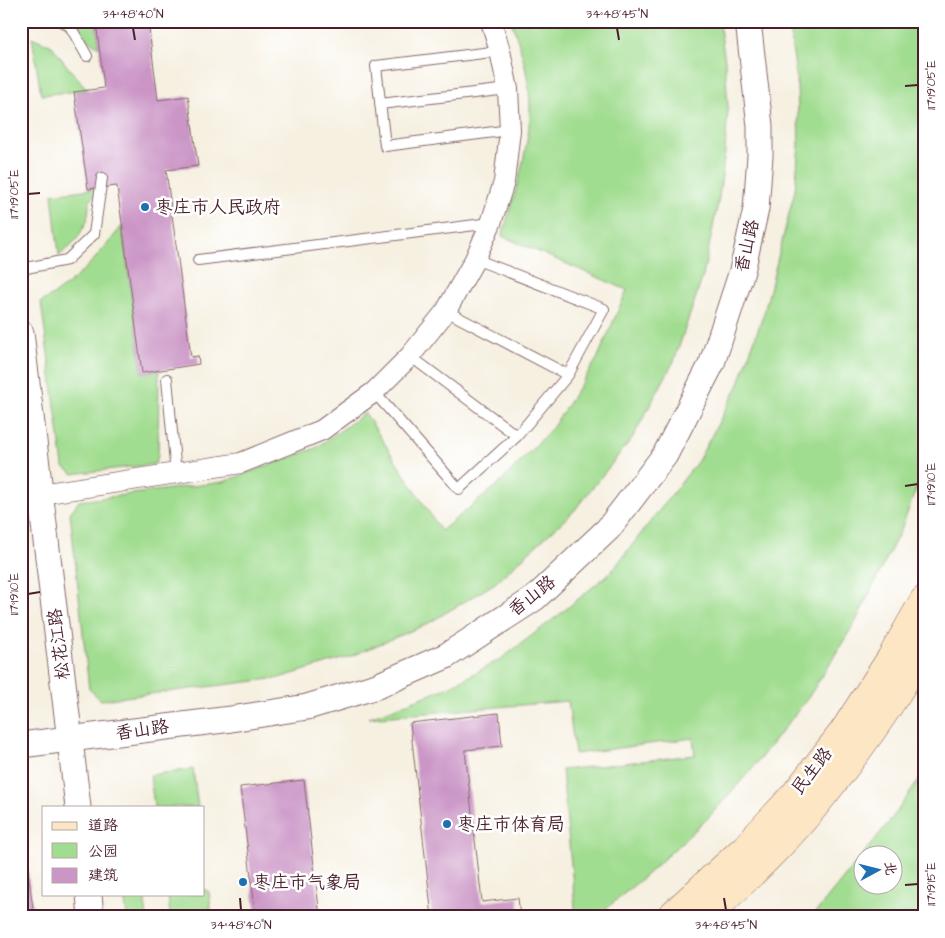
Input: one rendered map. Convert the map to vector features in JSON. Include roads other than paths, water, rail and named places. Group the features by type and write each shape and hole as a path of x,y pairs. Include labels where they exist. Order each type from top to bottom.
{"main road":[{"name":"民生路","path":"670,917 744,848 795,794 843,732 891,658 924,600"},
{"name":"民生路","path":"706,917 760,865 812,809 861,746 924,648"}],"street":[{"path":"41,494 176,474 241,462 322,430 374,392 410,356 446,311 475,260 491,223 504,182 510,130 508,89 491,21"},
{"name":"香山路","path":"21,746 232,719 307,707 377,686 446,656 535,598 608,529 665,455 712,363 742,271 756,209 760,156 760,126 748,21"},
{"name":"松花江路","path":"21,333 78,806"},
{"path":"89,896 91,917"}],"lane":[{"path":"61,21 70,26 87,56"},
{"path":"500,51 376,66 385,146 510,130"},
{"path":"380,104 508,89"},
{"path":"21,269 67,260 94,234 102,178"},
{"path":"198,260 491,223"},
{"path":"374,392 458,489 517,436 568,375 604,309 475,260"},
{"path":"446,311 568,375"},
{"path":"410,356 517,436"},
{"path":"167,379 176,474"}],"place":[{"name":"枣庄市人民政府","path":"145,207"},
{"name":"枣庄市体育局","path":"447,824"},
{"name":"枣庄市气象局","path":"243,882"}]}
